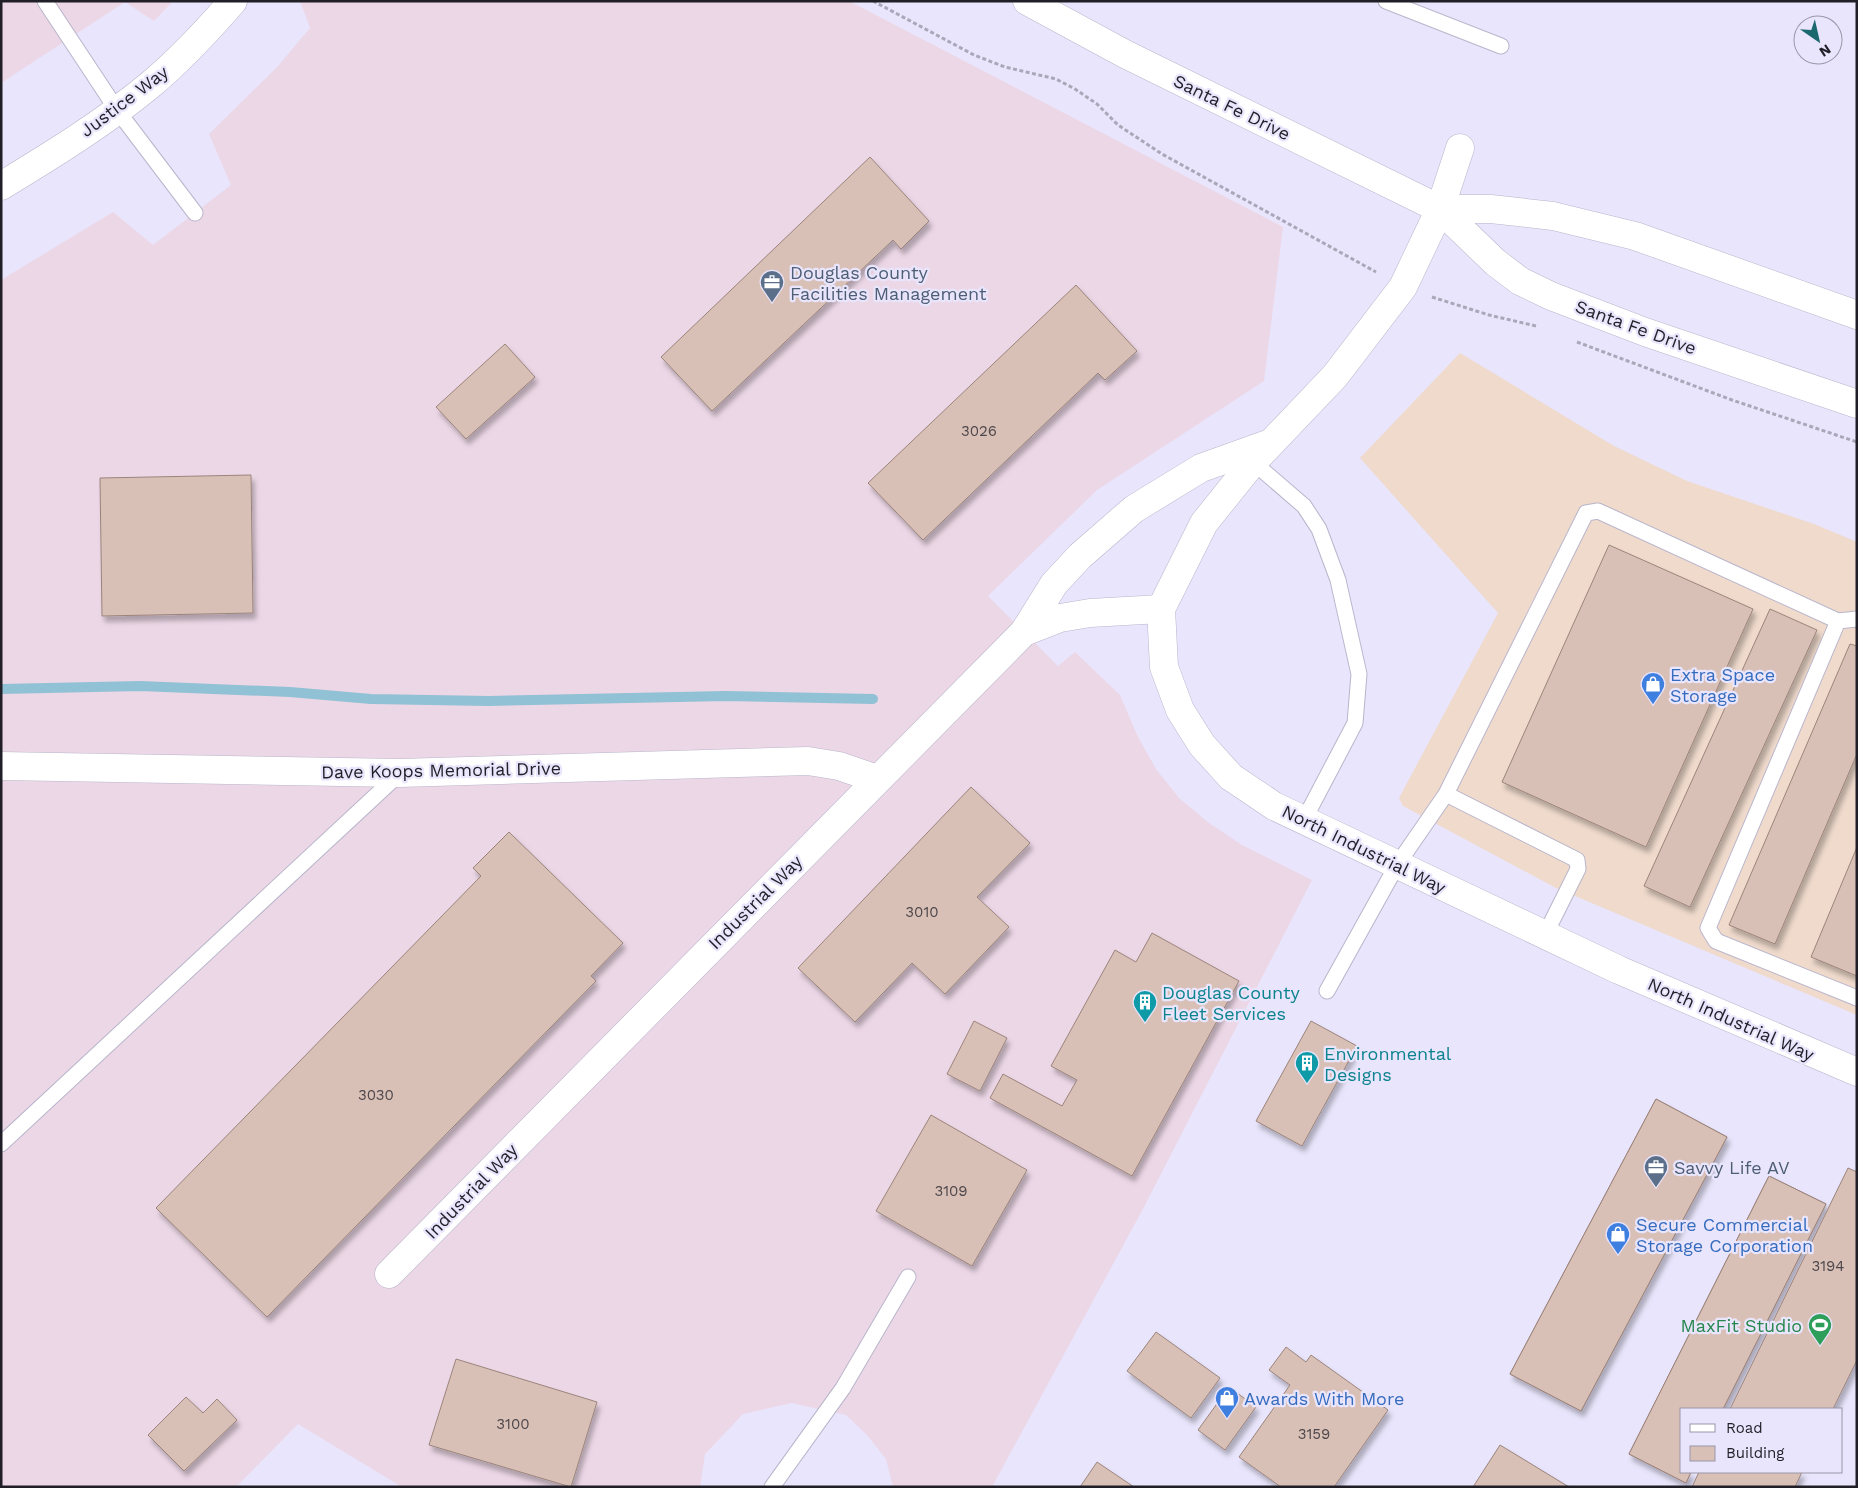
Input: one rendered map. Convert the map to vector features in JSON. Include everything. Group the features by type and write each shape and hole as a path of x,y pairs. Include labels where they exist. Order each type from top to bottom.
{"street":[{"name":"Justice Way","path":"1,186 117,110 149,86 177,61 233,1"},
{"name":"Santa Fe Drive","path":"1027,1 1151,67 1440,209 1495,262 1520,281 1552,296 1645,332 1857,404"},
{"name":"North Industrial Way","path":"1460,148 1440,209 1403,287 1334,376 1253,462 1204,523 1161,609 1164,667 1180,710 1202,745 1231,777 1274,806 1545,935 1821,1059 1857,1072"},
{"name":"Santa Fe Drive","path":"1440,209 1490,209 1553,216 1626,234 1857,315"},
{"name":"North Industrial Way","path":"1024,632 1054,584 1080,556 1134,509 1201,468 1272,442"},
{"name":"Industrial Way","path":"389,1274 1024,632 1060,618 1090,613 1161,609"},
{"name":"Dave Koops Memorial Drive","path":"1,766 400,773 808,760 839,766 877,779"}],"lane":[{"path":"45,1 117,110 195,213"},
{"path":"1386,1 1501,46"},
{"path":"1253,462 1304,506 1319,529 1338,580 1359,674 1355,723 1304,820"},
{"path":"1327,991 1397,865 1446,794 1586,513 1598,511 1838,621 1857,619"},
{"path":"1838,621 1708,928 1716,941 1857,998"},
{"path":"1,1144 400,773"},
{"path":"1446,794 1577,860 1578,869 1545,935"},
{"path":"772,1487 843,1388 908,1277"}],"path":[{"path":"873,1 974,55 1005,67 1056,79 1075,89 1097,104 1118,125 1162,154 1403,287 1489,315 1538,327"},
{"path":"1574,341 1732,400 1857,442"}],"shaded area":[{"path":"1,1 173,1 154,21 125,2 1,83"},
{"path":"300,1 849,1 1283,227 1264,381 1097,490 988,596 1058,666 1075,652 1120,695 1138,737 1156,769 1179,798 1209,823 1242,845 1312,880 1144,1207 992,1487 893,1487 886,1459 867,1435 846,1415 791,1403 743,1414 705,1454 700,1487 402,1487 298,1424 236,1487 1,1487 1,280 113,212 153,245 231,185 209,134 278,66 310,28"},
{"name":"Extra Space Storage","path":"1460,353 1614,446 1687,481 1814,524 1857,542 1857,1015 1556,888 1403,806 1399,798 1498,613 1360,458"}],"building":[{"name":"Douglas County Facilities Management","path":"870,157 929,221 901,249 893,240 712,411 661,357"},
{"path":"1076,285 1137,351 1105,380 1098,373 923,540 868,483"},
{"path":"505,344 535,377 466,439 436,407"},
{"path":"251,475 253,613 102,616 100,478"},
{"path":"1609,545 1753,609 1646,847 1502,782"},
{"path":"1770,609 1817,630 1690,907 1644,886"},
{"path":"1850,644 1857,646 1857,754 1775,944 1729,925"},
{"path":"971,787 1030,843 977,897 1009,927 945,994 912,963 855,1022 798,968"},
{"path":"509,832 623,943 591,976 596,981 267,1317 156,1208 481,876 473,868"},
{"path":"1857,847 1857,976 1811,957"},
{"name":"Douglas County Fleet Services","path":"1152,933 1239,981 1132,1176 990,1098 1003,1074 1062,1106 1077,1080 1051,1066 1115,950 1136,962"},
{"path":"974,1021 1007,1038 980,1091 947,1074"},
{"name":"Environmental Designs","path":"1311,1021 1357,1046 1302,1146 1256,1121"},
{"name":"Secure Commercial Storage Corporation","path":"1656,1099 1727,1137 1581,1411 1510,1374"},
{"name":"Secure Commercial Storage Corporation","path":"1656,1099 1727,1137 1581,1411 1510,1374"},
{"path":"931,1115 1027,1170 972,1266 876,1211"},
{"path":"1848,1168 1857,1172 1857,1360 1833,1408 1730,1408"},
{"name":"Secure Commercial Storage Corporation","path":"1769,1176 1826,1204 1724,1408 1680,1408 1680,1473 1691,1473 1686,1483 1629,1454"},
{"name":"Secure Commercial Storage Corporation","path":"1769,1176 1826,1204 1724,1408 1680,1408 1680,1473 1691,1473 1686,1483 1629,1454"},
{"path":"1156,1332 1220,1378 1191,1418 1127,1371"},
{"path":"1286,1347 1306,1362 1311,1355 1388,1410 1334,1487 1281,1487 1239,1457 1290,1385 1269,1370"},
{"path":"456,1359 597,1402 571,1487 429,1445"},
{"name":"Awards With More","path":"1229,1387 1256,1407 1225,1450 1198,1430"},
{"path":"186,1397 203,1413 217,1399 237,1420 184,1471 148,1435"},
{"path":"1500,1445 1569,1487 1473,1487"},
{"path":"1097,1462 1134,1487 1080,1487"},
{"path":"1699,1473 1802,1473 1795,1487 1692,1487"}],"waterway":[{"path":"1,689 140,686 290,692 371,699 489,701 726,696 873,699"}],"place":[{"name":"Douglas County Facilities Management","path":"772,303"},
{"name":"Extra Space Storage","path":"1653,705"},
{"name":"Douglas County Fleet Services","path":"1145,1023"},
{"name":"Environmental Designs","path":"1307,1084"},
{"name":"Savvy Life AV","path":"1656,1188"},
{"name":"Secure Commercial Storage Corporation","path":"1618,1255"},
{"name":"MaxFit Studio","path":"1820,1346"},
{"name":"Awards With More","path":"1227,1419"}]}
